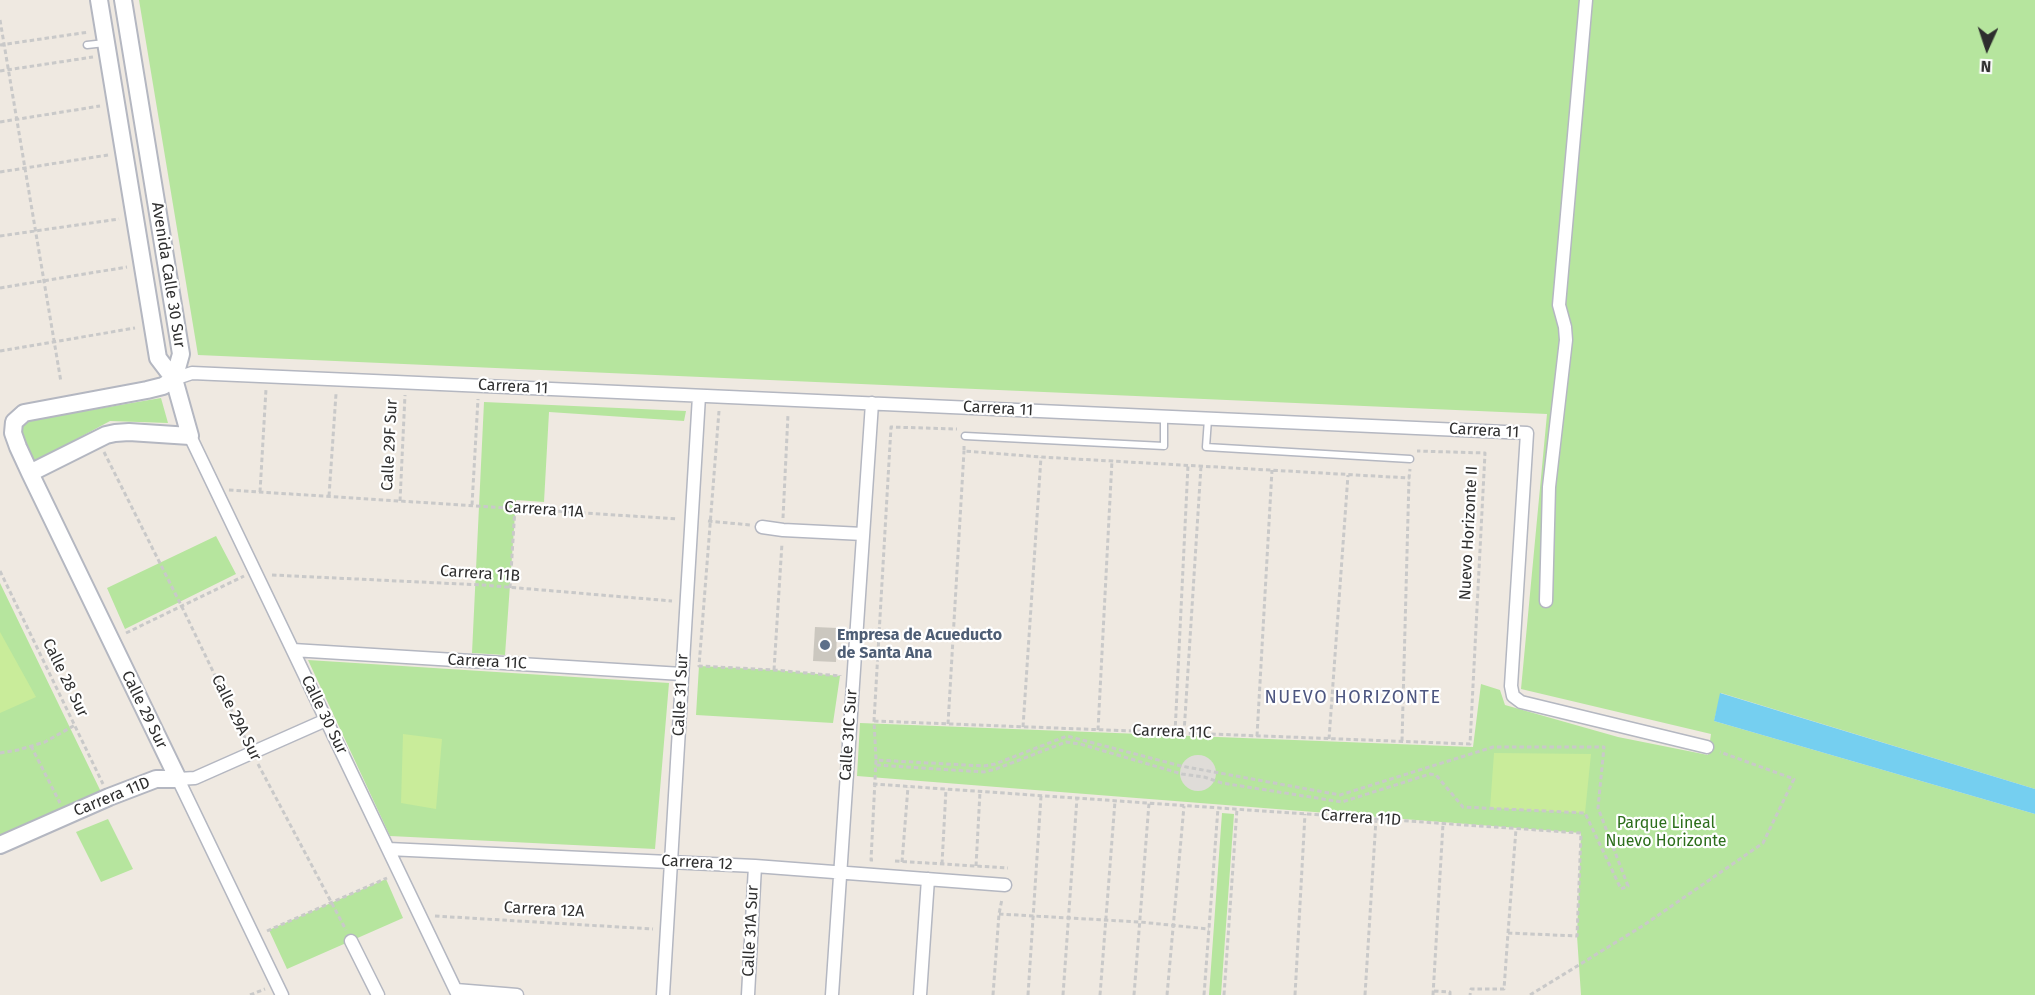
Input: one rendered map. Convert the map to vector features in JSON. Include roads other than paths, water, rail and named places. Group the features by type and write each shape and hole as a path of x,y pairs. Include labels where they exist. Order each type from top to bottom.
{"street":[{"name":"Avenida Calle 30 Sur","path":"99,0 158,358 174,379"},
{"name":"Avenida Calle 30 Sur","path":"123,0 181,354 174,379"},
{"path":"1546,601 1549,488 1566,340 1559,305 1586,0"},
{"name":"Carrera 11","path":"14,422 24,412 147,390 192,374 1527,434 1511,686 1513,696 1521,702 1707,747"},
{"path":"30,474 115,433 190,436 174,379"},
{"name":"Calle 31 Sur","path":"663,995 699,396"},
{"name":"Calle 31C Sur","path":"832,995 872,403"},
{"name":"Calle 29 Sur","path":"14,422 13,433 30,474 282,995"},
{"name":"Calle 30 Sur","path":"190,436 457,993"},
{"path":"762,527 863,534"},
{"name":"Carrera 11C","path":"293,650 682,674"},
{"name":"Carrera 11D","path":"0,845 109,796 156,779 195,778 326,720"},
{"name":"Carrera 12","path":"388,849 754,866 1005,885"},
{"name":"Calle 31A Sur","path":"748,995 754,866"},
{"path":"920,995 928,879"},
{"path":"351,941 378,995"},
{"path":"457,993 518,995"}],"lane":[{"path":"87,45 106,42"},
{"path":"965,436 1164,446 1164,417"},
{"path":"1208,419 1206,447 1410,459"}],"water":[{"path":"1720,693 2035,789 2035,814 1714,721"}],"place":[{"name":"Empresa de Acueducto de Santa Ana","path":"825,645"}],"district":[{"name":"NUEVO HORIZONTE","path":"1353,698"}],"park label":[{"name":"Parque Lineal Nuevo Horizonte","path":"1666,833"}]}
